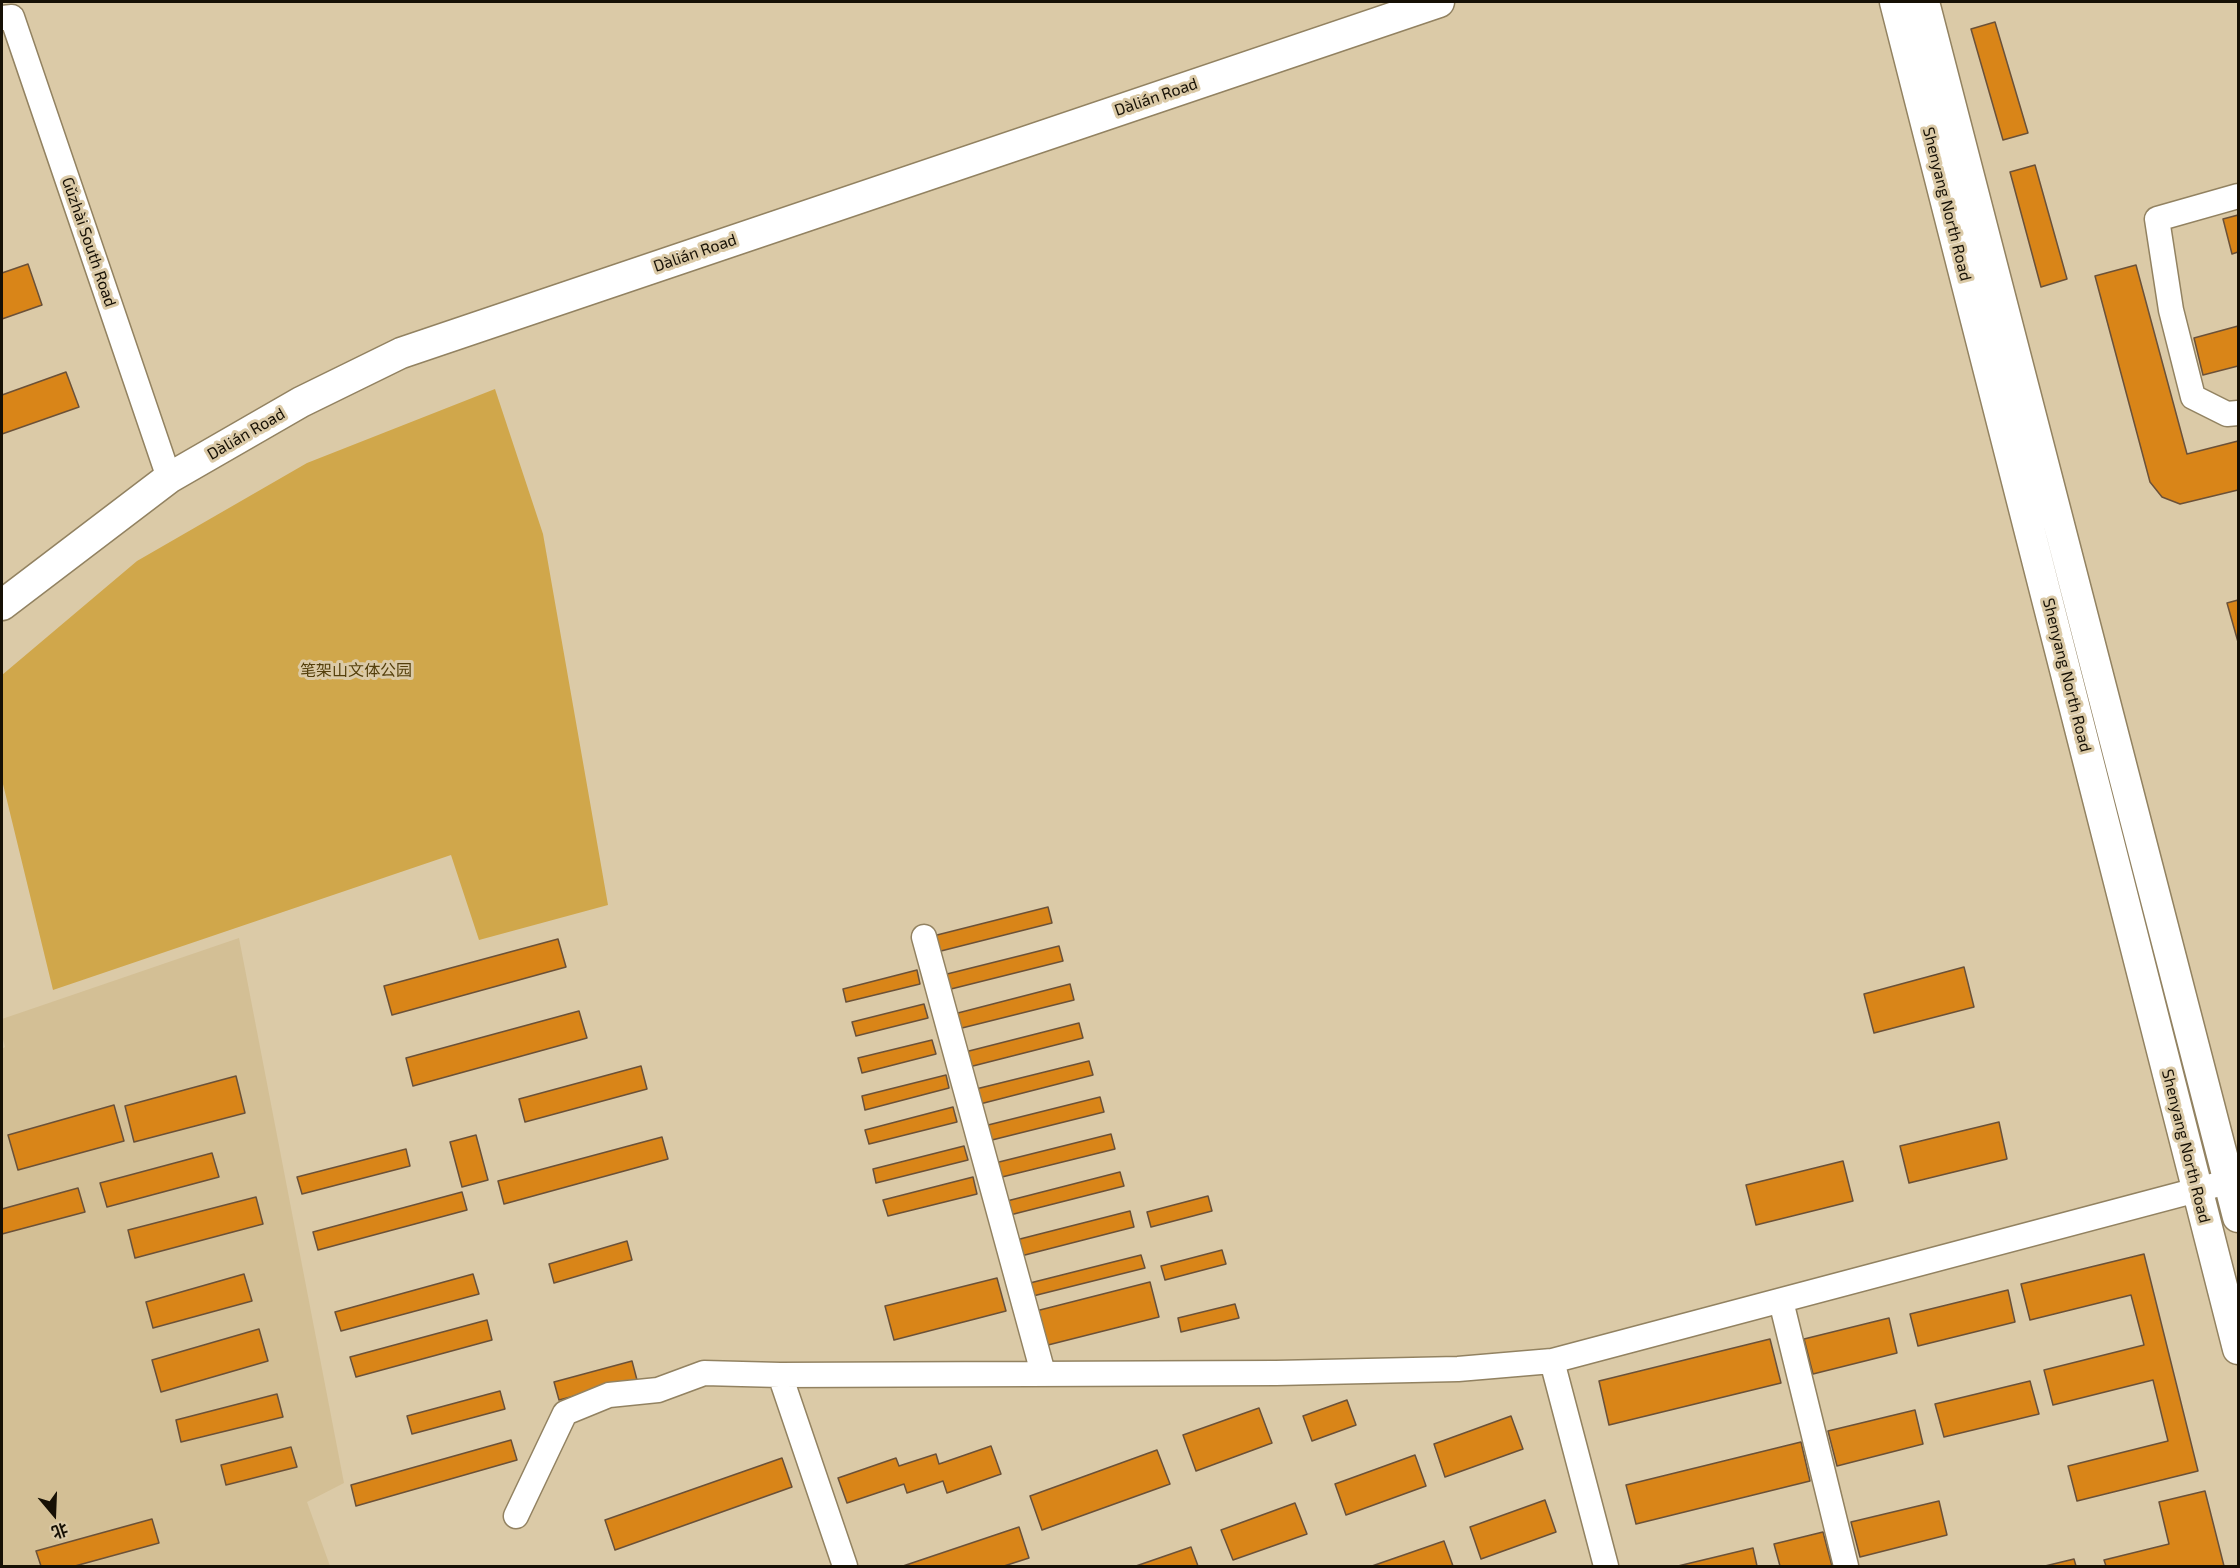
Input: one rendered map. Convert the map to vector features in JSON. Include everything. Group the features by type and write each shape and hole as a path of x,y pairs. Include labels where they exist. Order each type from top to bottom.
{"main road":[{"name":"Dàlián Road","path":"2,606 169,478 301,402 401,353 1439,2"},
{"name":"Shenyang North Road","path":"1895,2 2238,1349"},
{"name":"Shenyang North Road","path":"1924,2 2234,1181 2238,1217"}],"street":[{"name":"Gǔzhài South Road","path":"2,18 12,16 169,478"},
{"path":"2238,196 2157,219 2172,310 2193,397 2227,414 2238,413"},
{"path":"924,937 1043,1373"},
{"path":"516,1516 566,1413 609,1395 658,1390 704,1373 780,1375 1276,1373 1435,1370 1552,1361 2234,1181"},
{"path":"1780,1301 1846,1566"},
{"path":"1552,1361 1606,1566"},
{"path":"780,1375 845,1566"}],"shaded area":[{"path":"239,938 344,1483 307,1502 330,1566 2,1566 2,1049 5,1047 2,1019"}],"green space":[{"name":"笔架山文体公园","path":"495,389 543,534 608,905 479,940 451,855 53,990 2,780 2,675 137,561 307,463"}],"building":[{"path":"1995,22 2028,133 2003,140 1971,29"},
{"path":"2035,165 2067,279 2041,287 2010,172"},
{"path":"2238,215 2238,252 2232,254 2223,219"},
{"path":"28,264 42,305 2,319 2,273"},
{"path":"2136,265 2187,454 2238,441 2238,490 2180,504 2162,497 2150,482 2095,276"},
{"path":"2238,326 2238,366 2203,375 2194,338"},
{"path":"66,372 79,407 2,434 2,395"},
{"path":"2238,600 2238,642 2227,603"},
{"path":"1048,907 1052,923 937,952 933,936"},
{"path":"558,939 566,967 392,1015 384,986"},
{"path":"1059,946 1063,961 947,990 943,975"},
{"path":"1964,967 1974,1007 1874,1033 1864,994"},
{"path":"917,970 920,984 846,1002 843,989"},
{"path":"1070,984 1074,1000 958,1029 954,1014"},
{"path":"924,1004 928,1018 856,1036 852,1022"},
{"path":"579,1011 587,1038 413,1086 406,1058"},
{"path":"1079,1023 1083,1038 969,1067 965,1052"},
{"path":"932,1040 936,1054 862,1073 858,1058"},
{"path":"1089,1061 1093,1075 980,1104 976,1089"},
{"path":"641,1066 647,1089 525,1122 519,1099"},
{"path":"946,1075 949,1088 865,1110 862,1096"},
{"path":"236,1076 245,1113 134,1142 125,1106"},
{"path":"1100,1097 1104,1112 988,1141 984,1126"},
{"path":"114,1105 124,1141 18,1170 8,1135"},
{"path":"953,1107 957,1122 869,1144 865,1130"},
{"path":"1999,1122 2007,1159 1909,1183 1900,1146"},
{"path":"1111,1134 1115,1149 998,1178 995,1163"},
{"path":"476,1135 488,1180 462,1187 450,1142"},
{"path":"662,1137 668,1159 504,1204 498,1181"},
{"path":"964,1146 968,1160 876,1183 873,1169"},
{"path":"406,1149 410,1166 302,1194 297,1177"},
{"path":"212,1153 219,1177 107,1207 100,1183"},
{"path":"1843,1161 1853,1201 1756,1225 1746,1185"},
{"path":"1120,1172 1124,1186 1010,1215 1007,1201"},
{"path":"973,1177 977,1194 888,1216 883,1200"},
{"path":"78,1188 85,1212 2,1234 2,1209"},
{"path":"462,1192 467,1210 318,1250 313,1232"},
{"path":"1208,1196 1212,1211 1151,1227 1147,1212"},
{"path":"256,1197 263,1224 135,1258 128,1230"},
{"path":"1130,1211 1134,1227 1021,1256 1016,1240"},
{"path":"627,1241 632,1260 554,1283 549,1264"},
{"path":"1222,1250 1226,1264 1165,1280 1161,1266"},
{"path":"2144,1254 2198,1471 2077,1501 2068,1466 2168,1441 2153,1380 2053,1405 2044,1370 2144,1345 2131,1295 2030,1320 2021,1284"},
{"path":"1141,1255 1145,1268 1029,1297 1026,1284"},
{"path":"244,1274 252,1301 153,1328 146,1302"},
{"path":"473,1274 479,1294 341,1331 335,1312"},
{"path":"997,1278 1006,1311 894,1340 885,1306"},
{"path":"1150,1282 1159,1317 1044,1346 1036,1311"},
{"path":"2008,1290 2015,1322 1918,1346 1910,1314"},
{"path":"1235,1304 1239,1318 1181,1332 1178,1318"},
{"path":"1889,1318 1897,1353 1813,1374 1804,1339"},
{"path":"487,1320 492,1340 356,1377 350,1357"},
{"path":"259,1329 268,1361 161,1392 152,1360"},
{"path":"1770,1339 1781,1383 1609,1425 1599,1381"},
{"path":"632,1361 637,1380 559,1400 554,1382"},
{"path":"2030,1381 2039,1414 1944,1437 1935,1404"},
{"path":"500,1391 505,1409 412,1434 407,1416"},
{"path":"277,1394 283,1417 181,1442 176,1420"},
{"path":"1347,1400 1356,1425 1312,1441 1303,1416"},
{"path":"1259,1408 1272,1443 1196,1471 1183,1435"},
{"path":"1915,1410 1923,1444 1837,1466 1828,1431"},
{"path":"1511,1416 1523,1449 1445,1477 1434,1444"},
{"path":"511,1440 517,1460 356,1506 351,1485"},
{"path":"1801,1442 1810,1481 1636,1524 1626,1485"},
{"path":"991,1446 1001,1474 947,1493 943,1481 907,1493 904,1484 847,1503 838,1478 896,1458 899,1466 936,1454 939,1464"},
{"path":"291,1447 297,1467 226,1485 221,1465"},
{"path":"1157,1450 1170,1484 1042,1530 1030,1496"},
{"path":"1415,1455 1426,1486 1346,1515 1335,1484"},
{"path":"782,1458 792,1487 615,1550 605,1520"},
{"path":"2205,1491 2224,1566 2106,1566 2104,1560 2169,1544 2159,1502"},
{"path":"1545,1500 1556,1532 1481,1559 1470,1527"},
{"path":"1939,1501 1947,1535 1860,1557 1851,1522"},
{"path":"1295,1503 1307,1534 1233,1560 1221,1530"},
{"path":"152,1519 159,1543 75,1566 41,1566 36,1551"},
{"path":"1019,1527 1029,1558 1004,1566 903,1566"},
{"path":"1823,1532 1832,1566 1780,1566 1774,1544"},
{"path":"1444,1541 1453,1566 1372,1566"},
{"path":"1191,1547 1198,1566 1136,1566"},
{"path":"1753,1548 1757,1566 1678,1566"},
{"path":"2074,1559 2076,1566 2045,1566"}]}
